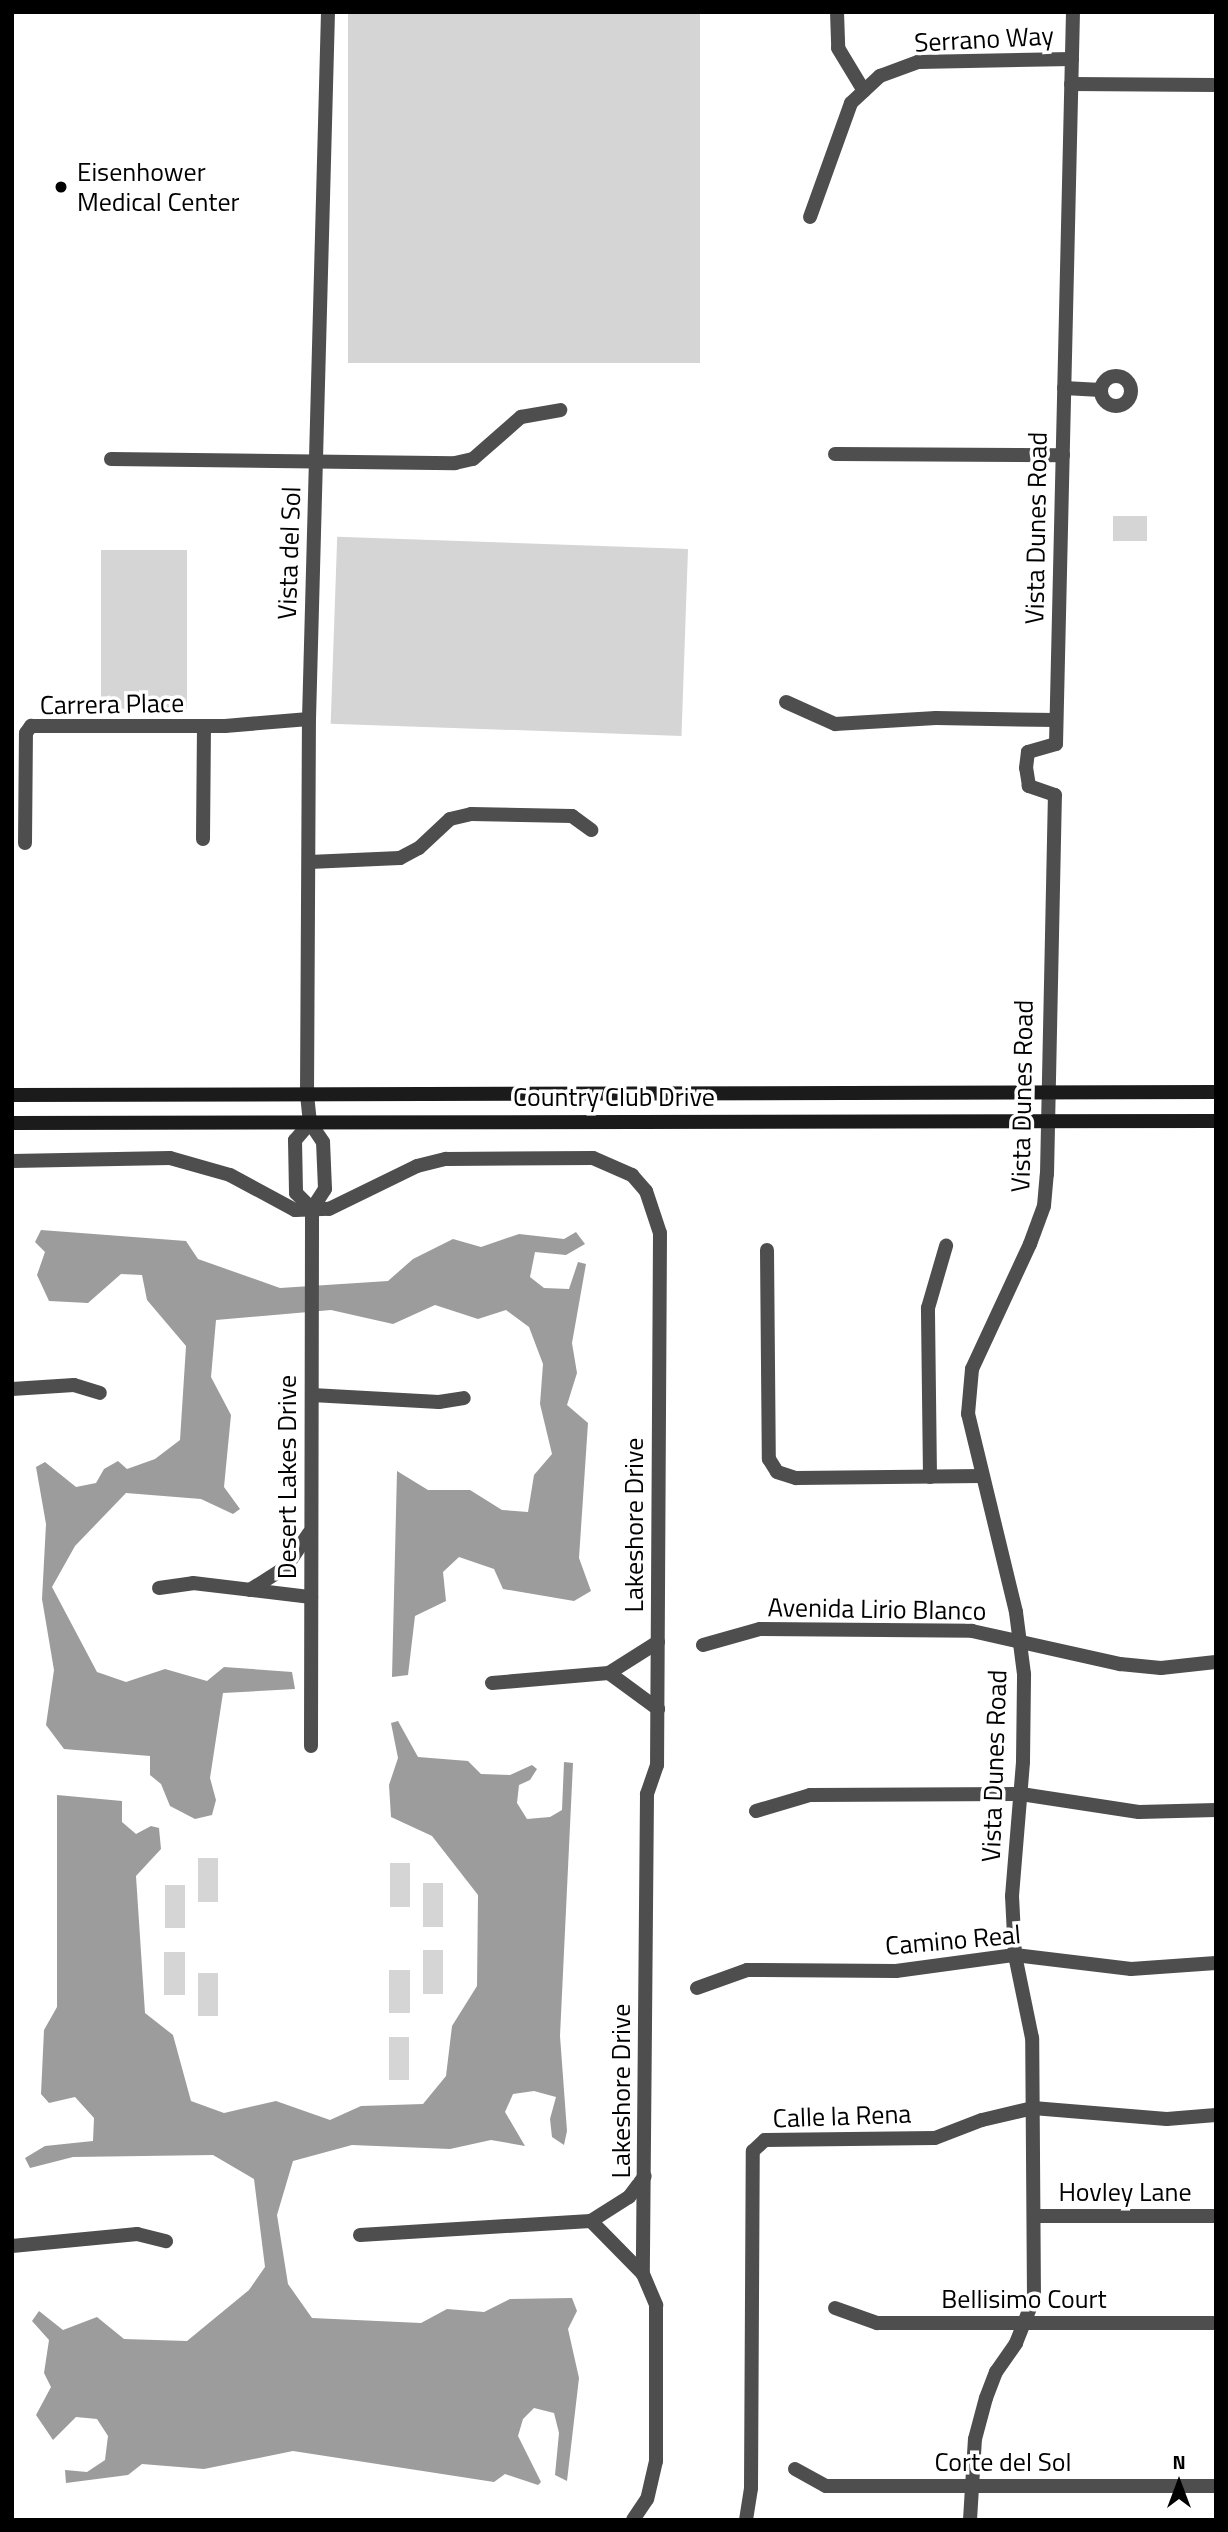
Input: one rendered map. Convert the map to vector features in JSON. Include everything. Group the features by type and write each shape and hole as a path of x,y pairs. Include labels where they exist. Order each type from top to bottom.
{"main road":[{"name":"Country Club Drive","path":"12,1095 1046,1095 1216,1092"},
{"name":"Country Club Drive","path":"12,1123 1045,1119 1216,1121"}],"street":[{"name":"Vista del Sol","path":"307,1095 309,719 328,12"},
{"path":"837,12 838,48 864,91"},
{"name":"Vista Dunes Road","path":"970,2520 975,2439 986,2398 1025,2323 1034,2298 1032,2038 1015,1955 1012,1896 1025,1714 1021,1640 968,1414 972,1369 1044,1206 1055,795 1029,786 1026,768 1028,752 1056,744 1073,12"},
{"name":"Serrano Way","path":"810,217 851,103 880,76 918,62 1072,59"},
{"path":"1071,84 1216,85"},
{"path":"1064,388 1101,390"},
{"path":"111,459 263,464 316,460 473,459 520,418 561,410"},
{"path":"835,453 1063,454"},
{"path":"786,702 835,724 936,718 1056,720"},
{"name":"Carrera Place","path":"25,843 26,733 31,726 204,726 309,719"},
{"path":"203,839 204,726"},
{"path":"309,862 400,858 419,848 450,819 471,814 572,816 591,830"},
{"name":"Desert Lakes Drive","path":"307,1095 310,1123 323,1142 325,1189 312,1209 311,1746"},
{"name":"Desert Lakes Drive","path":"310,1123 295,1140 296,1193 312,1209"},
{"name":"Lakeshore Drive","path":"12,1161 170,1158 230,1175 295,1210 329,1209 417,1166 446,1159 593,1158 632,1175 646,1191 660,1233 658,1709 657,1765 647,1794 643,2274 656,2305 656,2461 647,2499 633,2520"},
{"path":"930,1477 928,1308 946,1246"},
{"path":"767,1250 769,1458 776,1472 796,1478 982,1476"},
{"path":"16,1385 74,1385 100,1393"},
{"path":"312,1395 439,1402 464,1398"},
{"path":"250,1590 286,1567 312,1529"},
{"path":"159,1588 193,1583 311,1597"},
{"name":"Avenida Lirio Blanco","path":"703,1645 760,1629 972,1631 1120,1664 1161,1668 1216,1662"},
{"path":"492,1683 609,1673 658,1642"},
{"path":"609,1673 658,1709"},
{"path":"756,1811 810,1795 1021,1794 1139,1812 1216,1810"},
{"name":"Camino Real","path":"697,1988 747,1970 896,1971 1015,1955 1131,1969 1216,1963"},
{"name":"Calle la Rena","path":"746,2520 751,2488 752,2151 765,2140 935,2138 982,2120 1033,2108 1167,2119 1216,2115"},
{"path":"360,2235 591,2221 629,2197 645,2176"},
{"name":"Hovley Lane","path":"1034,2216 1216,2216"},
{"path":"591,2221 643,2274"},
{"path":"14,2243 137,2234 166,2241"},
{"name":"Bellisimo Court","path":"835,2308 877,2323 1216,2323"},
{"name":"Corte del Sol","path":"795,2469 826,2486 1216,2486"}],"shaded area":[{"path":"348,12 700,12 700,363 348,363"},
{"path":"1113,516 1147,516 1147,541 1113,541"},
{"path":"337,537 688,549 681,736 331,724"},
{"path":"101,550 187,550 187,709 101,709"},
{"path":"41,1230 186,1241 198,1259 280,1288 388,1281 413,1259 453,1239 481,1247 519,1234 564,1239 576,1232 585,1244 566,1255 535,1252 530,1277 544,1288 569,1289 578,1262 586,1264 572,1343 577,1373 567,1405 588,1423 579,1558 591,1591 574,1601 503,1589 494,1569 459,1557 443,1572 446,1601 415,1616 408,1675 392,1677 397,1471 428,1490 470,1490 502,1510 528,1512 534,1475 552,1454 540,1404 543,1364 529,1327 506,1310 478,1319 435,1305 393,1324 331,1310 216,1320 211,1377 231,1415 224,1487 240,1509 233,1514 201,1499 126,1493 75,1546 52,1587 97,1672 126,1682 165,1669 207,1681 224,1667 292,1672 295,1689 223,1693 210,1778 216,1800 212,1815 195,1819 170,1806 161,1784 150,1775 150,1756 64,1749 46,1725 54,1670 42,1599 46,1524 36,1467 45,1462 76,1487 96,1483 104,1469 118,1461 127,1469 155,1459 180,1440 186,1346 147,1300 142,1275 121,1274 88,1303 49,1301 37,1275 45,1252 35,1242"},
{"path":"398,1721 418,1757 468,1761 481,1774 510,1775 532,1765 537,1769 530,1780 519,1785 517,1803 527,1819 550,1817 562,1810 564,1762 573,1763 560,2036 567,2131 564,2145 552,2137 550,2119 556,2097 534,2091 513,2094 505,2112 525,2146 491,2140 450,2149 352,2145 293,2161 277,2215 288,2284 312,2318 421,2323 447,2309 484,2312 510,2299 572,2298 577,2311 568,2329 579,2378 567,2481 555,2475 559,2433 554,2413 534,2408 523,2419 518,2436 541,2482 538,2485 505,2474 494,2482 293,2451 204,2469 142,2464 128,2475 66,2483 65,2470 87,2472 105,2460 108,2436 97,2419 76,2417 53,2440 36,2415 51,2387 44,2373 49,2340 32,2321 39,2311 63,2330 97,2317 124,2339 187,2341 249,2290 265,2267 254,2179 213,2155 73,2157 30,2168 25,2158 45,2146 93,2141 94,2118 75,2097 49,2103 41,2094 44,2030 57,2007 57,1795 122,1801 122,1822 136,1834 151,1826 159,1828 161,1849 136,1876 145,2013 173,2035 191,2101 224,2113 276,2101 330,2120 361,2106 423,2104 446,2076 452,2026 477,1986 478,1895 432,1836 391,1817 389,1785 398,1758 391,1723"},
{"path":"198,1858 218,1858 218,1902 198,1902"},
{"path":"390,1863 410,1863 410,1907 390,1907"},
{"path":"423,1883 443,1883 443,1927 423,1927"},
{"path":"165,1885 185,1885 185,1928 165,1928"},
{"path":"423,1950 443,1950 443,1994 423,1994"},
{"path":"164,1952 185,1952 185,1995 164,1995"},
{"path":"389,1970 410,1970 410,2013 389,2013"},
{"path":"198,1973 218,1973 218,2016 198,2016"},
{"path":"389,2037 409,2037 409,2080 389,2080"}],"place":[{"name":"Eisenhower Medical Center","path":"61,187"}]}
